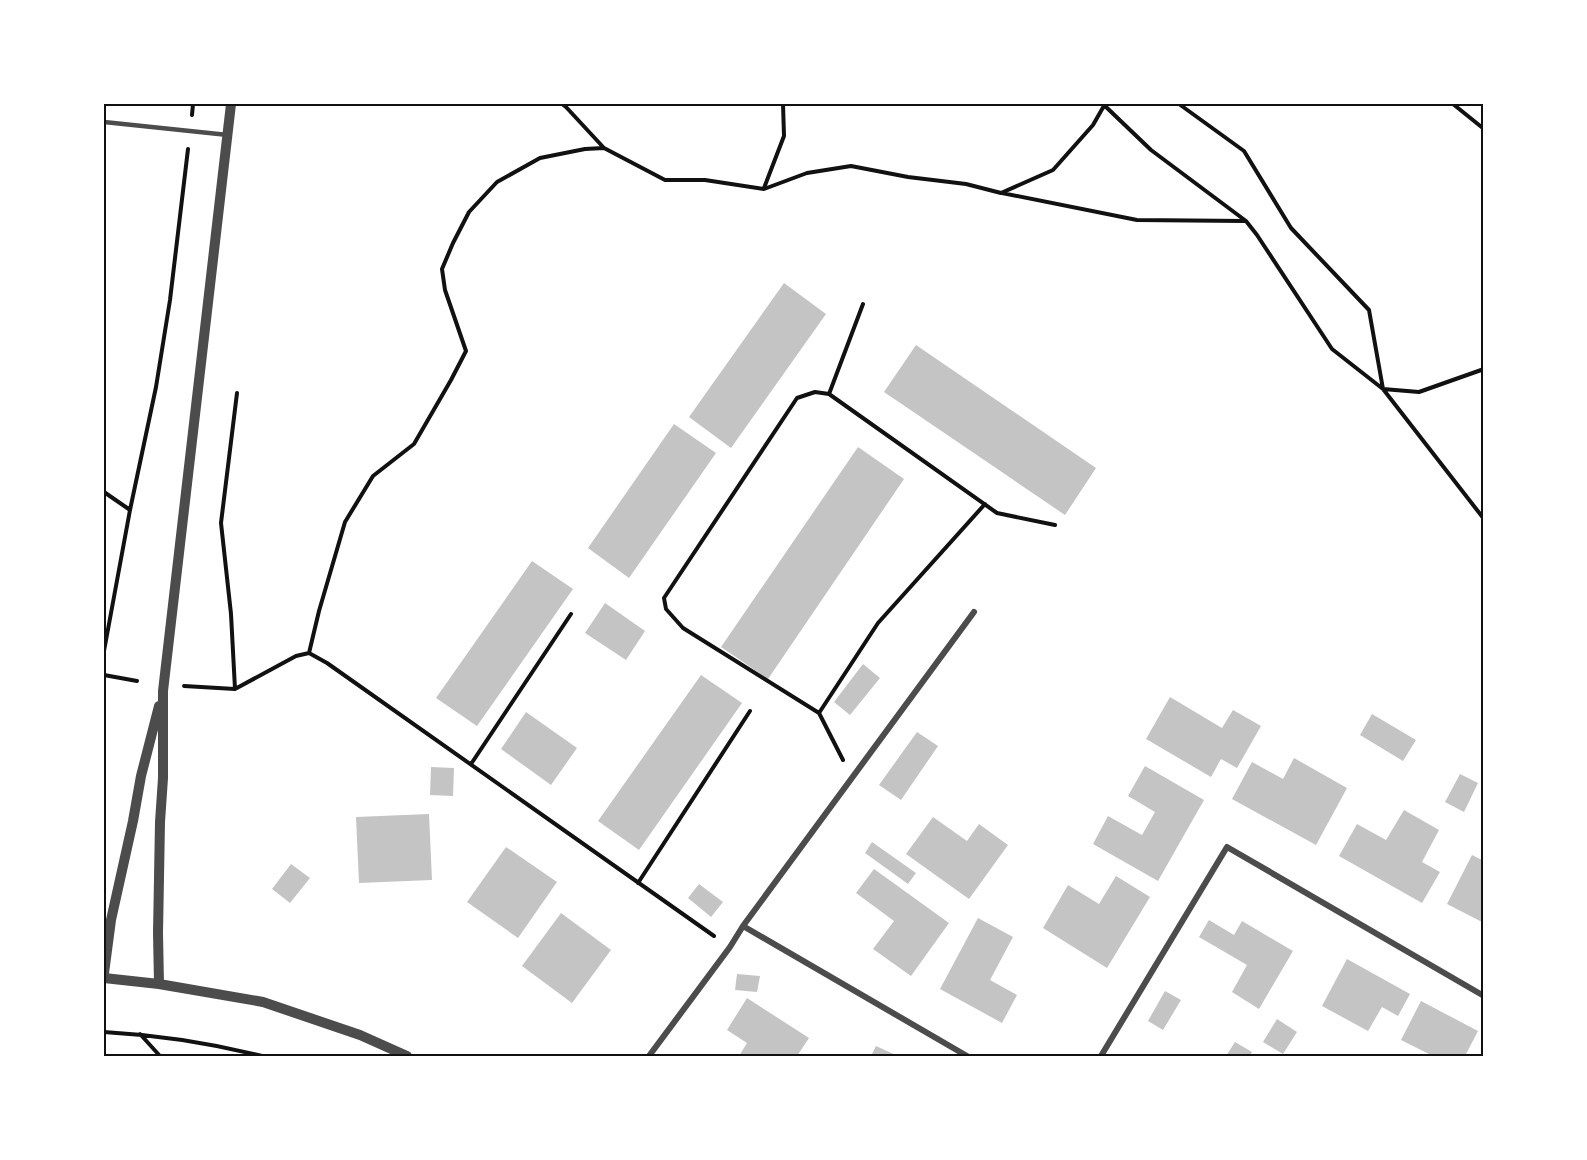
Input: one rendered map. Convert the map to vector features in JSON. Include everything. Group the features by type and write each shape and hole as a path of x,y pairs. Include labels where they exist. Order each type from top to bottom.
{"street":[{"path":"159,984 163,691 231,104"},
{"path":"649,1056 974,612"},
{"path":"104,973 111,920 134,820 141,776 163,691"},
{"path":"1101,1056 1227,847 1484,996"},
{"path":"743,926 967,1056"},
{"path":"104,978 159,984 263,1002 360,1035 407,1056"}],"lane":[{"path":"104,122 228,135"}],"path":[{"path":"104,651 156,387 170,300 193,104"},
{"path":"562,104 604,148 665,180 705,180 764,189 807,173 852,166 908,177 966,184 1137,220 1246,221"},
{"path":"764,189 784,136 783,104"},
{"path":"1179,104 1244,151 1291,228 1369,310 1383,389"},
{"path":"1453,104 1484,129"},
{"path":"1001,193 1053,170 1093,125 1105,105 1151,150 1246,221 1332,349 1383,389 1484,519"},
{"path":"309,653 345,522 373,476 414,444 452,380 466,351 445,290 442,269 469,212 497,182 540,158 585,149 604,148"},
{"path":"829,394 863,304"},
{"path":"1383,389 1419,392 1484,369"},
{"path":"852,778 819,713 683,628 666,609 664,598 797,398 815,392 829,394 997,513 1055,525"},
{"path":"235,689 231,614 221,523 237,393"},
{"path":"104,492 130,510"},
{"path":"819,713 878,622 985,504"},
{"path":"471,764 571,614"},
{"path":"182,686 235,689 296,656 309,653 327,663 730,947"},
{"path":"104,675 136,681"},
{"path":"638,883 750,711"},
{"path":"104,1032 140,1034 223,1047 262,1056"},
{"path":"140,1034 160,1056"}],"building":[{"path":"784,283 826,314 731,448 689,417"},
{"path":"916,345 1096,468 1065,515 884,392"},
{"path":"674,424 716,453 629,578 588,548"},
{"path":"858,447 904,479 768,679 721,647"},
{"path":"532,561 573,589 477,726 436,698"},
{"path":"605,603 645,631 626,660 585,633"},
{"path":"863,664 880,678 850,715 834,702"},
{"path":"701,675 742,703 639,850 598,821"},
{"path":"1170,697 1222,728 1233,710 1261,726 1237,768 1221,759 1211,777 1146,739"},
{"path":"526,712 577,748 551,785 501,749"},
{"path":"1372,714 1416,740 1403,761 1360,735"},
{"path":"917,732 938,746 901,800 879,785"},
{"path":"1294,758 1347,788 1316,845 1232,799 1252,762 1283,779"},
{"path":"1145,766 1204,800 1158,881 1093,844 1108,816 1142,835 1155,812 1128,796"},
{"path":"431,767 454,768 453,796 430,795"},
{"path":"1460,774 1478,783 1464,812 1445,802"},
{"path":"1404,810 1439,830 1422,862 1440,872 1422,903 1339,856 1357,824 1386,840"},
{"path":"429,814 432,880 359,883 356,817"},
{"path":"933,817 967,841 979,824 1008,845 969,899 906,854"},
{"path":"872,842 916,873 908,884 865,853"},
{"path":"506,847 557,882 518,938 467,902"},
{"path":"1472,855 1484,861 1484,923 1447,904"},
{"path":"291,864 310,878 290,903 272,889"},
{"path":"874,869 949,923 911,976 873,949 894,921 856,893"},
{"path":"1116,876 1150,897 1107,968 1043,928 1068,885 1099,904"},
{"path":"699,884 723,902 711,917 688,898"},
{"path":"561,913 611,950 572,1003 522,966"},
{"path":"978,918 1013,937 990,980 1017,995 1002,1023 940,989"},
{"path":"1209,920 1234,935 1242,921 1293,951 1259,1009 1232,992 1247,965 1199,937"},
{"path":"1347,959 1410,994 1398,1016 1382,1007 1368,1031 1322,1006"},
{"path":"737,974 760,976 757,992 735,990"},
{"path":"1165,991 1181,1000 1163,1030 1148,1021"},
{"path":"747,998 809,1038 797,1056 739,1056 747,1043 727,1030"},
{"path":"1421,1001 1478,1031 1465,1056 1433,1056 1401,1040"},
{"path":"1277,1019 1297,1032 1283,1054 1263,1042"},
{"path":"1235,1042 1252,1052 1250,1056 1226,1056"},
{"path":"876,1046 898,1056 871,1056"}]}
